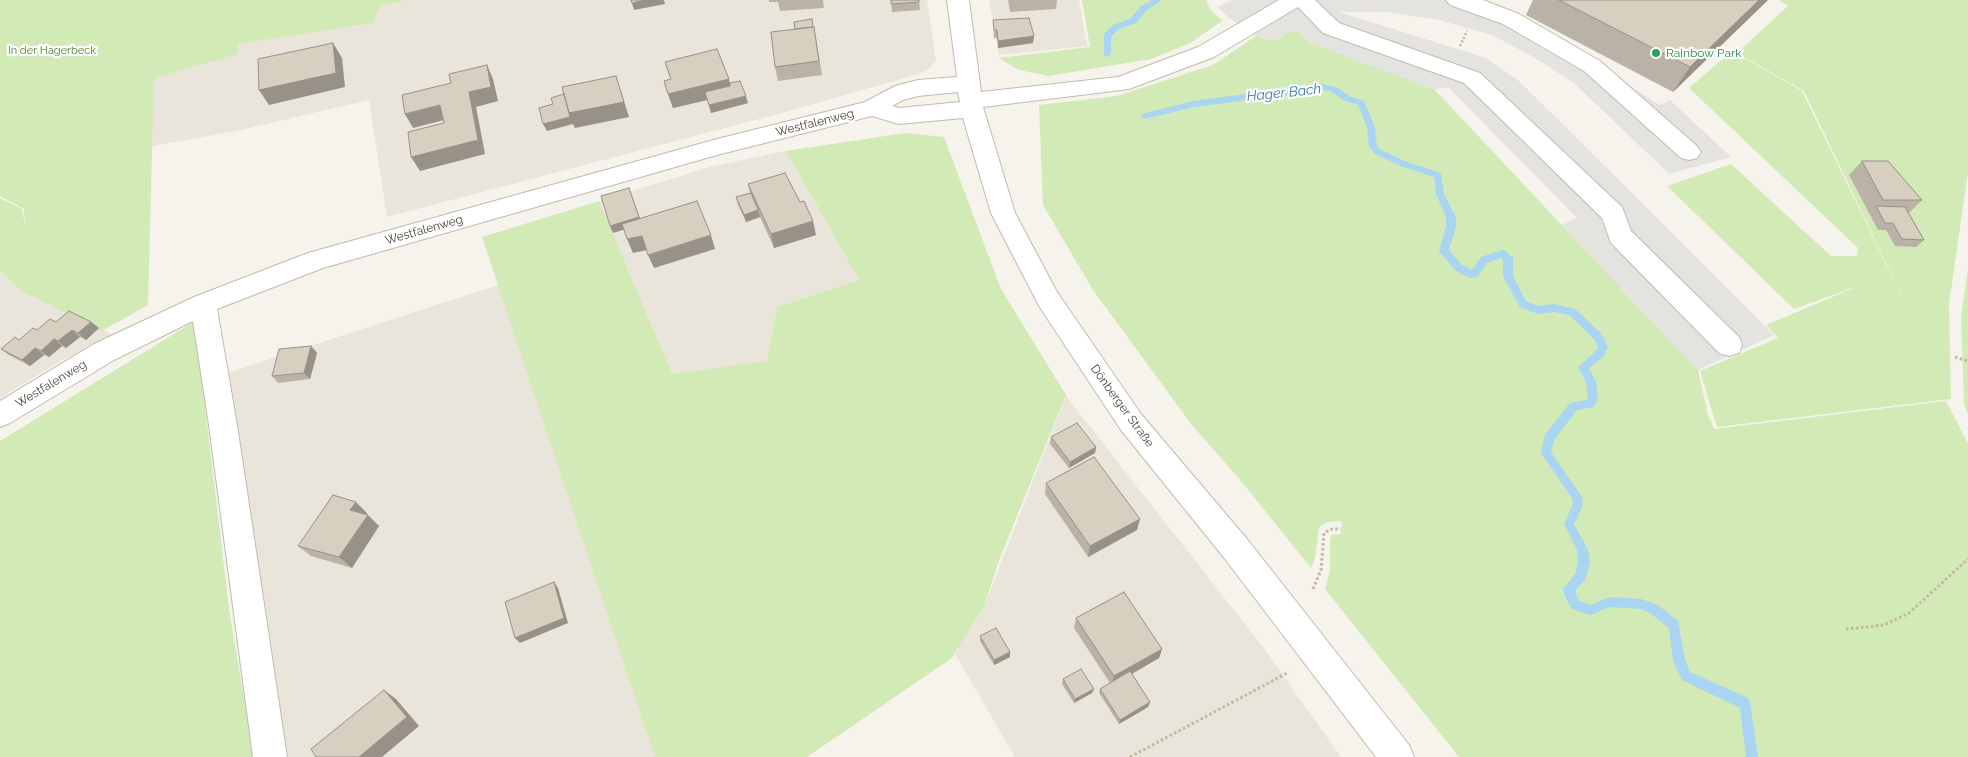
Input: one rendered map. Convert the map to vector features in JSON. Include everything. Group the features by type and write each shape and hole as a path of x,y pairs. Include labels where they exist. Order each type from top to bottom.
{"street":[{"name":"Dönberger Straße","path":"958,0 971,98 1003,213 1048,299 1132,422 1236,549 1397,757"},
{"name":"Westfalenweg","path":"0,415 104,352 203,304 317,260 717,147 872,108 899,116 971,98 1121,84 1206,52 1295,0"},
{"path":"1303,0 1331,28 1472,78 1613,214 1620,236 1728,345"},
{"path":"1472,2 1511,19 1592,66 1689,152"},
{"path":"203,304 223,425 270,757"}],"path":[{"path":"1459,50 1468,29"},
{"path":"1955,356 1968,361"},
{"path":"1313,590 1321,570 1324,533 1332,529 1341,529"},
{"path":"1846,630 1884,625 1909,613 1968,559"},
{"path":"1130,757 1292,670"}],"shaded area":[{"path":"156,0 927,0 936,60 930,68 918,74 782,113 387,217 369,100 236,131 152,146"},
{"path":"989,0 1079,0 1087,46 999,55"},
{"path":"1232,0 1476,0 1518,15 1660,105 1670,100 1731,157 1669,174 1575,84 1537,59 1492,35 1439,20 1386,12 1339,12 1486,58 1519,81 1774,335 1698,370 1562,225 1577,218 1449,88 1434,89 1311,43 1296,29 1272,41 1256,36 1217,7"},
{"path":"786,151 859,280 777,307 767,361 672,375 599,201 713,166"},
{"path":"0,271 23,292 114,335 59,362 0,398"},
{"path":"498,285 655,757 282,757 224,374"},
{"path":"1066,396 1263,647 1341,757 1015,757 955,654 984,607"}],"green space":[{"name":"In der Hagerbeck","path":"0,0 406,0 381,6 372,23 238,44 238,54 154,78 148,305 102,331 23,292 0,271 0,198 22,209 25,226 24,209 0,196"},
{"path":"1082,0 1206,0 1210,9 1222,21 1190,43 1151,59 1049,76 1019,70 999,58 1090,47"},
{"path":"1779,0 1968,0 1968,172 1949,304 1951,399 1717,427 1700,371 1778,338 1766,325 1863,284 1794,309 1667,186 1731,164 1831,256 1857,256 1858,248 1689,88 1732,51 1802,91 1921,336 1804,91 1737,53 1788,6"},
{"path":"1296,29 1311,43 1434,89 1698,370 1708,415 1714,429 1946,401 1968,444 1968,757 1459,757 1325,589 1330,570 1330,539 1332,535 1341,534 1342,521 1328,522 1319,527 1315,558 1311,568 1241,481 1192,425 1093,290 1043,205 1039,105 1117,96 1213,65 1256,36 1272,41"},
{"path":"905,133 944,137 1001,289 1066,395 998,563 984,607 952,658 807,757 655,757 482,237 599,201 672,374 767,361 777,307 859,280 786,151"},
{"path":"1968,268 1968,414 1964,404 1961,317"},
{"path":"195,321 229,609 254,757 0,757 0,441"}],"building":[{"path":"631,0 646,0 632,3"},
{"path":"891,0 919,0 919,2 891,4"},
{"path":"1559,0 1759,0 1690,67"},
{"path":"1029,18 1034,36 998,41 997,30 994,30 993,20"},
{"path":"812,19 813,27 795,29 794,22"},
{"path":"814,27 819,61 775,67 771,32"},
{"path":"333,43 336,73 259,90 258,59"},
{"path":"717,49 729,79 668,94 664,81 671,79 665,62"},
{"path":"487,65 491,87 469,92 478,140 411,157 408,132 444,123 440,105 405,114 402,95 451,83 449,74"},
{"path":"616,76 624,102 569,113 562,87"},
{"path":"740,81 746,96 709,105 705,92 730,86 730,83"},
{"path":"564,94 570,117 543,124 539,108 553,104 551,98"},
{"path":"1862,161 1888,161 1922,200 1883,200"},
{"path":"785,173 800,202 804,201 813,221 771,234 748,184"},
{"path":"629,188 639,217 610,226 601,196"},
{"path":"751,193 758,210 744,215 736,197"},
{"path":"697,201 711,235 648,255 642,236 627,239 622,224"},
{"path":"1876,206 1905,207 1924,240 1902,239 1893,223 1885,223"},
{"path":"69,311 91,322 78,333 72,330 58,341 54,339 41,351 35,348 22,360 1,349 15,337 19,340 33,328 37,330 50,319 56,322"},
{"path":"311,346 304,373 272,376 279,349"},
{"path":"1077,423 1096,447 1070,462 1051,437"},
{"path":"1094,457 1140,519 1090,546 1046,483"},
{"path":"333,495 356,502 350,510 368,515 339,557 298,546"},
{"path":"554,582 564,618 515,638 505,602"},
{"path":"1124,592 1162,649 1114,676 1076,618"},
{"path":"996,628 1010,652 994,660 980,636"},
{"path":"1081,669 1094,689 1075,699 1063,679"},
{"path":"1130,671 1150,702 1120,720 1100,689"},
{"path":"384,690 407,717 359,757 316,757 311,749"}],"waterway":[{"name":"Hager Bach","path":"1107,54 1107,36 1116,27 1133,21 1144,8 1158,0"},
{"name":"Hager Bach","path":"1145,116 1194,104 1321,87 1333,89 1346,98 1361,103 1371,127 1373,147 1378,152 1404,164 1438,175 1440,194 1451,217 1451,226 1444,251 1459,268 1470,274 1475,273 1484,260 1502,254 1508,258 1508,276 1523,304 1538,310 1554,308 1572,312 1598,336 1603,347 1600,354 1583,367 1591,382 1593,397 1590,404 1574,406 1549,438 1546,453 1577,497 1578,505 1569,524 1582,550 1584,562 1581,576 1569,589 1572,599 1576,605 1590,610 1610,602 1641,604 1654,609 1674,625 1679,661 1686,676 1742,701 1746,705 1752,757"}],"place":[{"name":"Rainbow Park","path":"1656,53"}]}
